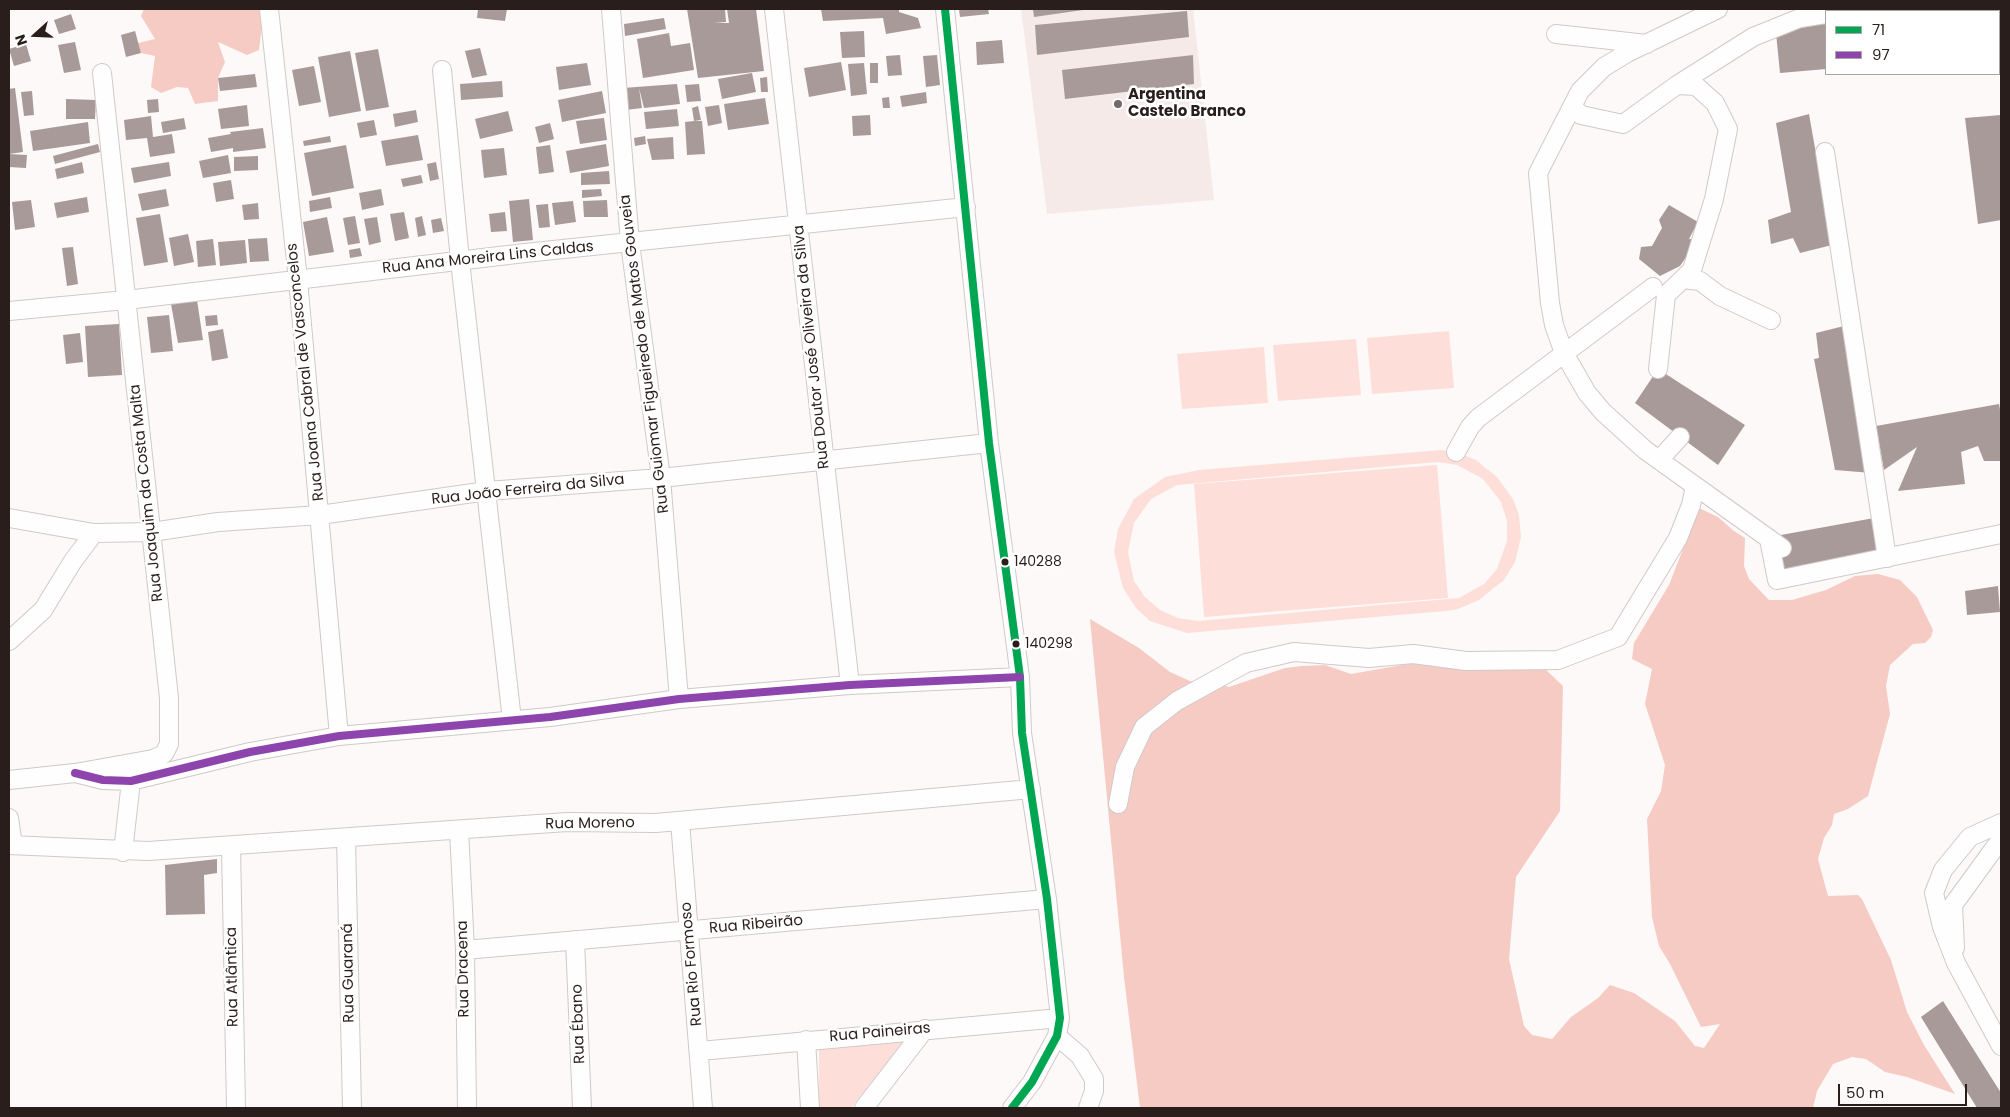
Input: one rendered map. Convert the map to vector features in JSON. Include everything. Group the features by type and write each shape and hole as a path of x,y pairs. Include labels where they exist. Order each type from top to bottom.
{"street":[{"name":"Rua Joana Cabral de Vasconcelos","path":"269,9 298,280 339,736"},
{"name":"Rua Guiomar Figueiredo de Matos Gouveia","path":"611,9 630,242 661,478 679,699"},
{"name":"Rua Doutor José Oliveira da Silva","path":"774,9 850,685"},
{"path":"944,9 989,443 1020,677 1022,733 1047,899 1060,1018 1057,1036 1032,1082 1012,1108"},
{"path":"1718,9 1604,67 1580,91 1538,173 1550,303 1554,325 1564,353 1587,393 1603,412 1658,460 1776,543 1777,580 2001,534"},
{"path":"1572,107 1581,116 1622,124 1677,85 1753,37 1800,18 1825,14"},
{"path":"1556,34 1648,44"},
{"path":"442,70 460,260 512,720"},
{"name":"Rua Joaquim da Costa Malta","path":"9,780 75,773 153,759 167,752 169,744 169,698 102,73"},
{"path":"1658,369 1666,295 1692,270 1712,208 1728,129 1715,103 1696,86 1677,85"},
{"path":"1825,152 1887,558"},
{"name":"Rua Ana Moreira Lins Caldas","path":"9,311 126,300 460,260 966,207"},
{"path":"1683,279 1700,281 1720,296 1771,320"},
{"path":"1456,452 1470,427 1478,418 1653,287"},
{"path":"1658,460 1680,437"},
{"name":"Rua João Ferreira da Silva","path":"9,518 94,533 152,532 218,522 320,515 487,491 661,478 989,443"},
{"path":"1118,804 1125,767 1144,727 1177,701 1246,663 1294,652 1369,658 1413,654 1466,661 1558,660 1618,637 1678,538 1691,505 1695,486"},
{"path":"9,641 43,610 73,561 94,533"},
{"path":"75,773 103,780 131,781 250,752 339,736 572,714 679,699 850,685 1020,677"},
{"path":"123,852 131,781"},
{"name":"Rua Moreno","path":"11,845 123,852 148,851 567,822 656,823 1031,789"},
{"path":"9,818 11,845"},
{"name":"Rua Rio Formoso","path":"680,821 700,1051 703,1108"},
{"path":"2001,823 1970,837 1943,870 1934,893 1942,926 1956,963 2001,1046"},
{"name":"Rua Dracena","path":"459,830 465,950 467,1108"},
{"name":"Rua Guaraná","path":"346,838 352,1108"},
{"path":"1956,963 1953,905 2001,839"},
{"name":"Rua Atlântica","path":"231,846 236,1108"},
{"name":"Rua Ribeirão","path":"465,950 1047,899"},
{"name":"Rua Ébano","path":"575,940 582,1108"},
{"name":"Rua Paineiras","path":"700,1051 1060,1018"},
{"path":"864,1108 925,1030"},
{"path":"1057,1036 1080,1056 1094,1079 1094,1092 1088,1108"},
{"path":"806,1040 810,1108"}],"shaded area":[{"path":"144,9 260,9 262,24 259,50 247,55 218,42 225,62 218,78 218,101 195,104 188,88 177,87 161,93 151,87 155,56 141,53 138,43 155,39 141,16"},
{"name":"Argentina Castelo Branco","path":"1021,9 1193,9 1214,200 1047,214"},
{"path":"1449,331 1454,388 1372,394 1367,338"},
{"path":"1356,339 1361,395 1278,401 1273,345"},
{"path":"1264,347 1268,403 1182,409 1177,354"},
{"path":"1441,450 1456,452 1476,460 1497,477 1513,499 1519,515 1521,537 1515,562 1504,580 1479,600 1458,609 1187,633 1150,621 1136,608 1123,588 1114,552 1118,529 1134,499 1165,477 1199,470","holes":["1438,462 1457,465 1483,479 1501,502 1507,521 1507,541 1497,569 1484,584 1459,598 1198,621 1178,618 1160,610 1145,597 1134,581 1128,552 1134,523 1151,499 1177,485"]},
{"path":"1437,465 1448,598 1204,617 1194,484"},
{"path":"1699,508 1718,517 1745,538 1744,566 1749,579 1769,600 1792,600 1826,590 1855,576 1878,574 1900,580 1917,597 1933,630 1931,637 1925,643 1913,644 1890,665 1886,686 1890,714 1868,796 1848,809 1834,814 1832,825 1824,838 1818,859 1828,896 1858,895 1862,899 1891,960 1907,1012 1924,1045 1955,1094 1907,1077 1885,1072 1866,1059 1852,1057 1833,1064 1817,1091 1813,1108 1140,1108 1124,977 1090,619 1139,648 1170,672 1190,681 1212,682 1229,687 1285,668 1302,666 1325,665 1351,674 1442,658 1544,668 1563,686 1560,811 1516,877 1509,959 1524,1026 1532,1035 1552,1039 1571,1017 1598,998 1610,985 1634,993 1675,1021 1695,1046 1704,1048 1720,1024 1701,1027 1659,946 1652,917 1647,819 1661,791 1665,765 1645,704 1652,669 1632,659 1634,643 1669,585"},
{"path":"905,1041 851,1108 819,1108 819,1046"}],"building":[{"path":"478,9 507,9 505,21 477,18"},
{"path":"687,9 725,9 726,22 714,23 729,23 727,9 756,9 764,71 698,78"},
{"path":"821,9 899,9 899,12 918,18 921,28 886,34 883,18 823,21"},
{"path":"959,9 988,9 989,14 960,17"},
{"path":"1033,9 1083,9 1083,10 1034,17"},
{"path":"1894,9 1966,9 1966,10 1890,10"},
{"path":"1187,11 1189,37 1037,55 1035,25"},
{"path":"71,14 76,29 59,34 54,20"},
{"path":"664,18 666,29 625,36 624,24"},
{"path":"1825,23 1825,69 1780,73 1776,33"},
{"path":"135,31 141,53 126,57 121,35"},
{"path":"864,31 865,57 842,58 840,32"},
{"path":"669,33 671,46 690,43 694,70 643,78 637,39"},
{"path":"1002,40 1004,63 977,65 976,42"},
{"path":"75,42 81,70 64,73 58,45"},
{"path":"26,44 31,61 14,66 9,49"},
{"path":"480,48 487,75 472,78 465,51"},
{"path":"378,49 389,107 366,111 355,53"},
{"path":"350,51 361,111 329,117 318,57"},
{"path":"900,55 902,75 888,76 886,56"},
{"path":"937,55 940,85 926,87 923,56"},
{"path":"1193,55 1194,84 1065,99 1062,70"},
{"path":"841,62 846,90 809,97 804,68"},
{"path":"587,63 591,85 559,90 556,67"},
{"path":"864,63 867,94 851,96 848,64"},
{"path":"870,63 878,63 878,83 870,83"},
{"path":"314,66 321,102 299,106 292,70"},
{"path":"752,73 756,92 722,99 718,79"},
{"path":"255,74 257,87 220,91 218,78"},
{"path":"767,77 768,92 761,92 760,78"},
{"path":"502,81 503,97 461,100 460,84"},
{"path":"677,84 680,104 644,108 639,88 642,108 626,110 623,88"},
{"path":"699,84 701,101 687,102 685,85"},
{"path":"15,88 23,152 9,154 9,89"},
{"path":"32,91 34,115 24,116 21,92"},
{"path":"602,91 606,113 562,122 558,100"},
{"path":"926,92 927,103 902,107 900,96"},
{"path":"889,97 890,108 883,108 882,98"},
{"path":"765,98 769,124 728,130 724,104"},
{"path":"66,99 96,100 95,119 66,119"},
{"path":"158,99 159,112 148,113 147,100"},
{"path":"247,105 249,126 221,129 218,109"},
{"path":"719,105 722,123 708,126 705,107"},
{"path":"698,106 701,120 694,121 692,108"},
{"path":"677,109 679,126 646,129 644,112"},
{"path":"416,110 418,122 395,127 393,114"},
{"path":"508,111 513,131 480,139 475,119"},
{"path":"1809,114 1832,245 1800,253 1793,238 1771,244 1768,220 1791,212 1776,123"},
{"path":"870,115 871,135 853,136 852,116"},
{"path":"2001,115 2001,220 1978,224 1965,118"},
{"path":"151,116 153,137 172,134 175,153 150,157 147,138 126,140 124,120"},
{"path":"184,118 186,129 163,133 161,122"},
{"path":"604,118 607,140 580,144 576,121"},
{"path":"374,120 377,135 360,138 357,123"},
{"path":"702,121 705,154 687,155 685,122"},
{"path":"88,122 90,143 33,151 30,131"},
{"path":"550,123 554,139 539,143 535,127"},
{"path":"263,128 266,148 233,152 233,148 211,152 208,138 231,134 230,132"},
{"path":"418,135 423,160 386,166 381,141"},
{"path":"330,136 331,142 304,146 303,141"},
{"path":"645,136 646,144 635,146 634,138"},
{"path":"673,137 674,159 652,160 647,139"},
{"path":"98,144 100,152 55,164 53,156"},
{"path":"606,144 609,166 570,173 566,151"},
{"path":"346,145 354,188 312,196 304,153"},
{"path":"550,145 554,172 539,174 536,147"},
{"path":"504,148 507,175 484,178 481,150"},
{"path":"9,154 27,155 26,168 9,167"},
{"path":"228,155 231,173 203,178 199,161"},
{"path":"258,156 258,170 234,171 234,157"},
{"path":"82,162 84,173 57,179 55,169"},
{"path":"169,162 171,176 134,183 131,168"},
{"path":"436,162 439,179 430,181 427,164"},
{"path":"609,171 610,184 581,185 581,173"},
{"path":"421,175 423,183 403,187 401,179"},
{"path":"231,180 234,199 216,202 213,183"},
{"path":"166,189 169,206 142,211 138,194"},
{"path":"381,189 384,205 362,210 359,193"},
{"path":"601,189 602,196 582,198 582,190"},
{"path":"87,197 89,212 57,218 54,203"},
{"path":"330,197 332,208 310,212 309,201"},
{"path":"529,199 533,240 513,242 509,201"},
{"path":"31,200 35,227 15,230 12,202"},
{"path":"607,200 608,217 584,217 583,201"},
{"path":"573,201 576,222 555,225 552,203"},
{"path":"258,203 259,219 244,220 242,205"},
{"path":"548,204 550,227 539,228 536,205"},
{"path":"1669,205 1698,222 1689,239 1698,240 1680,266 1660,276 1639,259 1641,247 1652,246 1662,228 1659,220"},
{"path":"404,212 409,238 395,241 390,214"},
{"path":"505,212 507,231 491,232 489,214"},
{"path":"160,214 168,262 144,266 136,218"},
{"path":"355,216 360,243 348,245 343,218"},
{"path":"422,216 426,235 418,237 415,218"},
{"path":"327,217 334,252 309,256 303,222"},
{"path":"377,217 381,242 369,245 364,219"},
{"path":"441,218 444,231 433,233 431,220"},
{"path":"188,234 194,262 174,266 169,238"},
{"path":"267,238 269,261 250,262 248,239"},
{"path":"213,239 216,265 198,267 196,241"},
{"path":"245,240 247,263 220,266 218,242"},
{"path":"73,247 78,284 67,286 62,248"},
{"path":"360,248 362,256 350,258 349,250"},
{"path":"197,300 203,340 178,343 171,304"},
{"path":"169,315 173,351 151,353 147,317"},
{"path":"217,315 218,325 206,326 205,316"},
{"path":"119,324 122,375 88,377 85,326"},
{"path":"1844,326 1872,473 1835,470 1814,359 1819,358 1816,333"},
{"path":"223,329 228,358 212,361 208,332"},
{"path":"80,333 83,362 66,364 63,335"},
{"path":"1658,369 1745,425 1718,465 1635,403"},
{"path":"1999,404 2001,415 2001,461 1984,461 1978,446 1961,452 1965,484 1898,491 1917,447 1884,470 1876,426"},
{"path":"1874,518 1877,552 1783,571 1781,535"},
{"path":"1998,586 2000,612 1967,615 1965,591"},
{"path":"217,859 217,873 204,875 205,914 166,915 165,865"},
{"path":"1943,1001 2001,1093 2001,1108 1977,1108 1921,1017"}],"transit line":[{"name":"71","path":"945,9 989,443 1020,677 1022,733 1047,899 1060,1018 1057,1036 1032,1082 1012,1108"},
{"name":"97","path":"75,773 103,780 131,781 250,752 339,736 550,717 679,699 850,685 1020,677"}],"place":[{"name":"Argentina Castelo Branco","path":"1118,104"},
{"name":"140288","path":"1005,562"},
{"name":"140298","path":"1016,644"}]}
